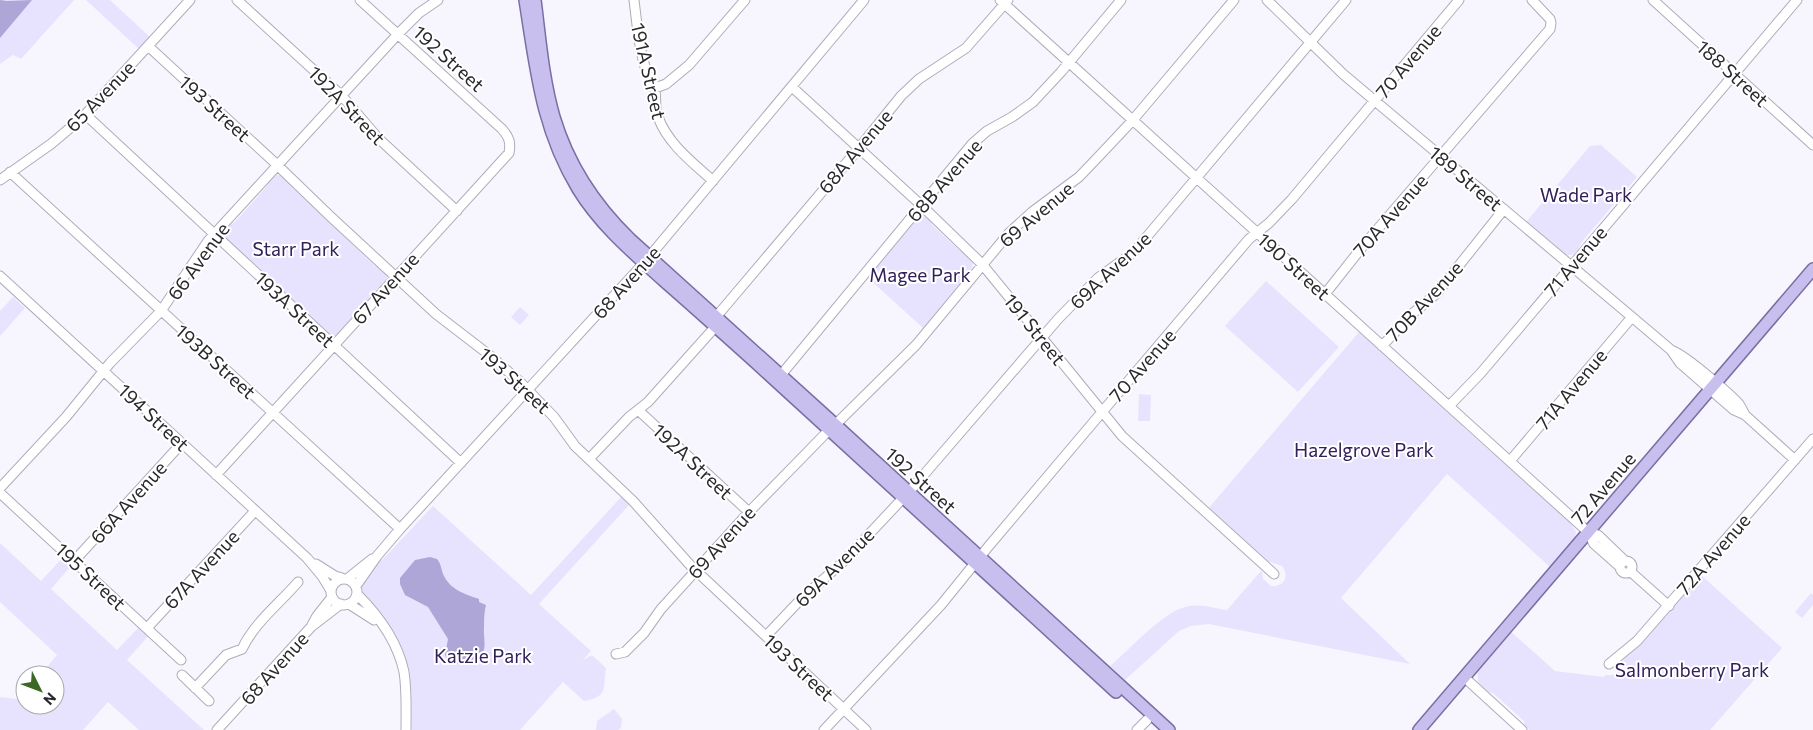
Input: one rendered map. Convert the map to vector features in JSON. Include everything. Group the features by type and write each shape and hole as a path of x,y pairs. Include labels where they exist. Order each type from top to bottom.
{"main road":[{"path":"525,0 540,94 559,154 577,188 598,217 618,240 646,260"},
{"path":"535,0 549,95 564,146 575,168 598,203 646,260"},
{"name":"192 Street","path":"646,260 977,560 1169,730"},
{"name":"72 Avenue","path":"1419,730 1813,269"},
{"name":"192 Street","path":"832,428 897,482 906,495"},
{"name":"192 Street","path":"977,560 1158,730"}],"street":[{"name":"65 Avenue","path":"0,180 51,144 86,114 190,0"},
{"name":"192A Street","path":"237,0 342,96 378,138 457,211"},
{"name":"192 Street","path":"360,0 502,129 508,136 511,145"},
{"path":"398,34 419,13 438,0"},
{"name":"191A Street","path":"634,0 645,66 655,88 654,102 657,116 678,149 713,181"},
{"path":"655,88 666,84 689,65 745,0"},
{"name":"68 Avenue","path":"345,579 376,556 646,260 864,0"},
{"name":"68B Avenue","path":"775,375 838,308 920,205 981,136 1026,108 1069,62 1121,0"},
{"name":"69 Avenue","path":"616,654 625,652 644,633 661,609 748,512 905,357 1009,232 1032,212 1083,174 1132,121 1234,0"},
{"name":"189 Street","path":"1267,0 1343,74 1632,317 1672,350 1686,358 1713,386 1739,404 1745,415 1795,460"},
{"name":"69A Avenue","path":"766,636 801,599 844,561 906,495 1042,336 1098,278 1134,252 1346,0"},
{"name":"70 Avenue","path":"824,730 941,605 1243,246 1292,200 1459,0"},
{"name":"70A Avenue","path":"1325,294 1363,246 1550,29 1551,23 1547,16 1532,0"},
{"name":"188 Street","path":"1653,0 1813,145"},
{"name":"71 Avenue","path":"1449,406 1480,374 1797,0"},
{"name":"190 Street","path":"1004,2 1132,121 1588,532 1598,535 1622,564 1623,573 1631,572 1669,606"},
{"name":"68A Avenue","path":"589,459 648,402 901,96 919,79 966,48 1004,2"},
{"name":"66 Avenue","path":"0,488 66,416 103,371 161,311 215,234 398,34"},
{"name":"193 Street","path":"148,46 443,320 495,360 528,390 550,411 575,446 633,501 696,571 866,730"},
{"name":"191 Street","path":"792,88 859,148 982,264 1102,412 1133,447 1274,574"},
{"name":"193A Street","path":"86,114 461,462"},
{"name":"67 Avenue","path":"216,475 504,159 509,153 511,145"},
{"name":"193B Street","path":"10,172 400,529"},
{"name":"70B Avenue","path":"1382,346 1412,314 1428,303 1437,293 1504,209"},
{"name":"194 Street","path":"0,276 307,558 328,584 331,594"},
{"name":"71A Avenue","path":"1510,461 1632,317"},
{"name":"192A Street","path":"638,410 748,512"},
{"name":"72A Avenue","path":"1608,664 1638,642 1813,440"},
{"name":"66A Avenue","path":"75,560 182,443"},
{"name":"195 Street","path":"0,493 75,560 181,660"},
{"name":"67A Avenue","path":"147,628 255,511"},
{"name":"68 Avenue","path":"357,590 376,556"},
{"name":"194 Street","path":"307,558 335,576 345,579"},
{"path":"384,628 331,594 334,583 345,579 352,581 357,590 384,628 395,645 403,668 405,683 406,730"},
{"path":"195,688 226,655 242,649 257,623 298,582"},
{"path":"345,604 354,600 357,590"},
{"name":"68 Avenue","path":"311,627 331,594"},
{"name":"68 Avenue","path":"217,730 311,627 345,604"},
{"path":"182,675 209,701"},
{"path":"1464,677 1522,730"},
{"path":"1137,730 1146,720"}],"green space":[{"path":"0,0 74,0 21,59 13,55 0,64"},
{"path":"86,0 110,0 151,38 140,50"},
{"name":"Wade Park","path":"1601,145 1637,177 1581,243 1578,250 1572,255 1566,255 1526,222 1590,146"},
{"name":"Starr Park","path":"276,175 282,175 288,180 290,185 375,266 380,267 387,274 385,284 377,289 337,336 330,336 224,238 225,228 235,222"},
{"name":"Magee Park","path":"921,215 929,218 932,225 973,263 971,270 923,328 868,278 875,265 879,264 910,226 912,220"},
{"path":"1266,281 1339,347 1298,392 1225,326"},
{"path":"13,297 25,308 0,336 0,311"},
{"path":"520,307 529,315 520,325 511,317"},
{"name":"Hazelgrove Park","path":"1359,332 1366,336 1393,363 1461,422 1463,427 1491,452 1494,452 1572,525 1576,532 1574,542 1550,567 1447,474 1341,598 1410,664 1209,624 1191,626 1179,631 1125,680 1110,666 1166,616 1190,606 1206,606 1227,610 1262,571 1263,579 1271,586 1282,583 1285,573 1282,566 1265,560 1220,518 1207,510"},
{"path":"1139,394 1151,395 1150,421 1138,421"},
{"name":"Katzie Park","path":"622,496 630,504 539,604 591,651 583,660 592,655 606,668 604,687 601,694 584,701 563,682 520,730 412,730 409,678 403,653 388,624 361,593 362,584 372,568 384,558 433,506 531,595"},
{"path":"0,543 41,581 64,556 73,564 51,589 117,650 140,626 149,635 127,660 204,730 139,730 108,702 83,730 0,730 0,697 15,699 15,715 65,715 65,665 48,665 57,655 0,602"},
{"name":"Salmonberry Park","path":"1701,575 1782,648 1710,730 1529,730 1525,726 1524,721 1478,682 1477,670 1509,630 1555,671 1604,677 1605,675 1613,675 1620,669 1624,658 1642,643"},
{"path":"1811,593 1813,595 1813,605 1802,618 1795,612"},
{"path":"614,709 622,719 621,728 618,730 596,730 597,721"}],"shaded area":[{"path":"0,0 32,0 0,38"},
{"path":"430,557 437,559 443,574 454,588 479,599 479,602 486,605 484,648 482,655 476,660 457,664 449,660 445,655 448,639 428,607 405,595 400,584 400,578 415,560"}]}
